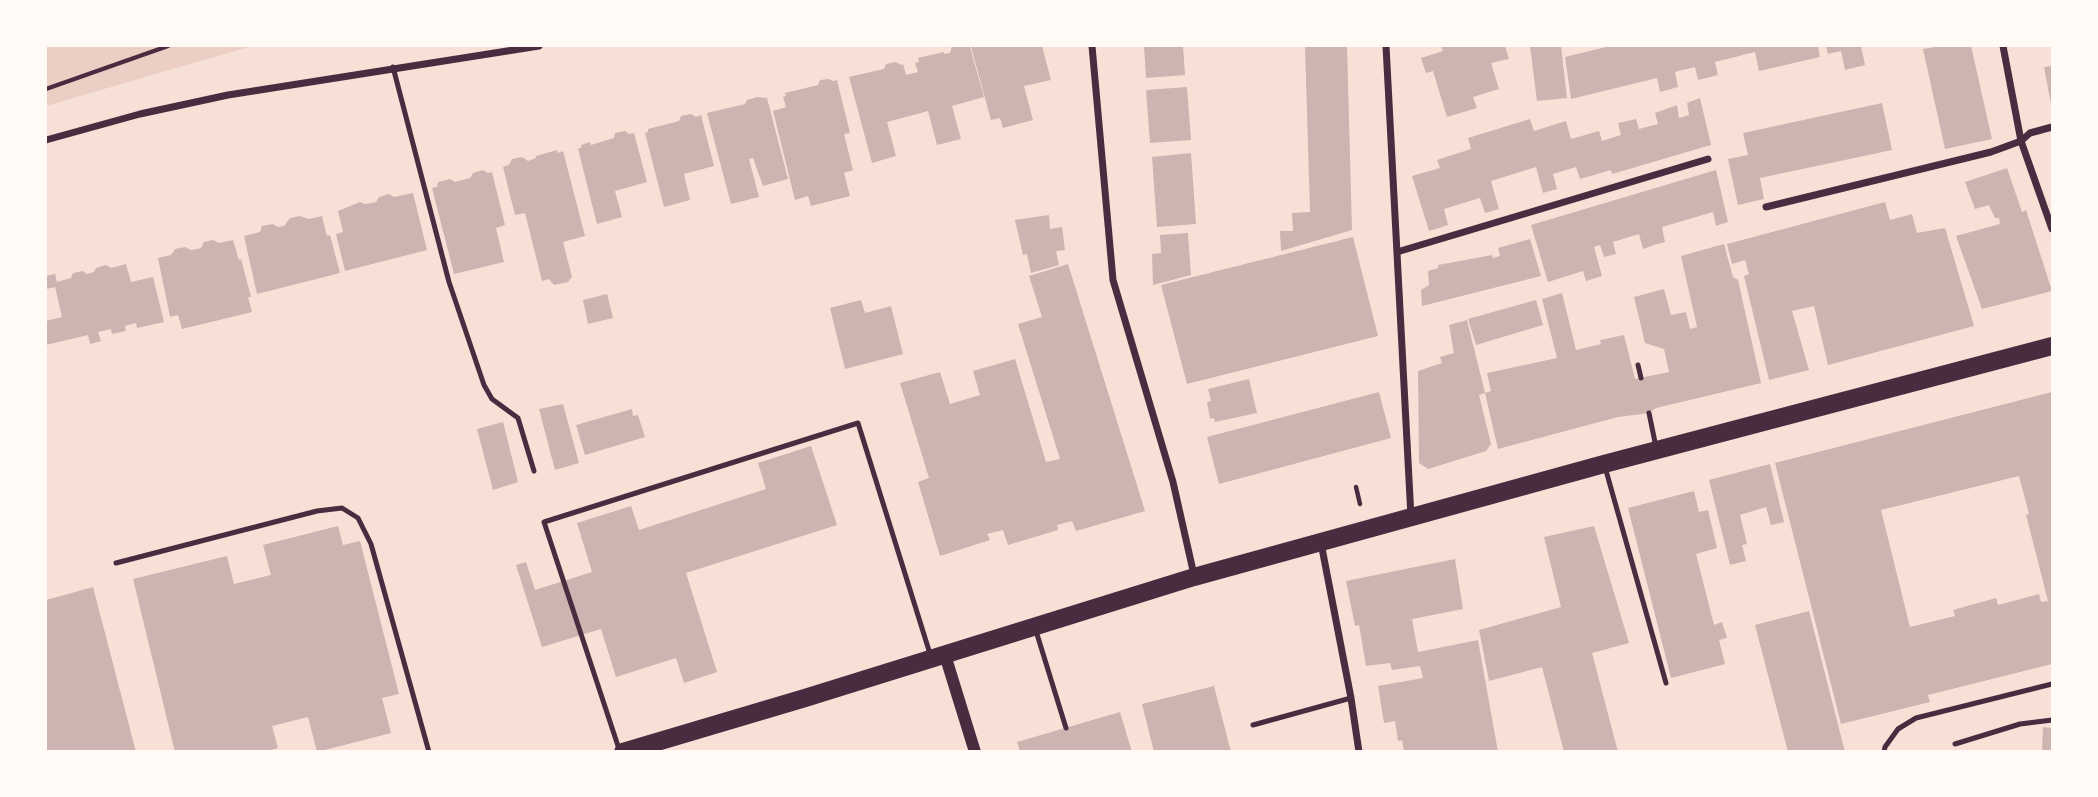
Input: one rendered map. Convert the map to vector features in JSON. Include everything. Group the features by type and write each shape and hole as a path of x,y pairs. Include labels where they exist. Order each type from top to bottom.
{"main road":[{"path":"621,751 938,657 1194,577 1604,464 2053,346"}],"street":[{"path":"46,140 190,103 393,67 539,46"},
{"path":"1092,46 1112,280 1173,482 1194,577"},
{"path":"1386,46 1412,518"},
{"path":"2003,46 2021,141 2053,229"},
{"path":"1766,206 1991,152 2021,141 2030,133 2053,127"},
{"path":"1397,252 1708,159"},
{"path":"1321,542 1359,751"},
{"path":"938,657 975,751"}],"lane":[{"path":"393,67 449,282 484,385 492,399 518,418 534,471"},
{"path":"1638,365 1641,378"},
{"path":"1649,413 1657,450"},
{"path":"621,751 544,522 858,424 938,657"},
{"path":"1604,464 1666,683"},
{"path":"116,563 317,511 342,508 358,518 371,544 429,751"},
{"path":"1034,626 1066,728"},
{"path":"1884,751 1898,729 1916,718 2053,684"},
{"path":"1253,725 1351,698"},
{"path":"1955,744 2020,724 2053,720"}],"path":[{"path":"46,89 168,46"},
{"path":"1356,487 1360,504"}],"shaded area":[{"path":"46,46 252,46 46,106"}],"building":[{"path":"952,46 970,47 984,97 952,106 961,139 937,145 928,111 887,122 896,156 872,163 849,77 884,69 886,64 896,62 903,64 906,75 918,72 915,63 919,62 918,58 950,53"},
{"path":"1042,46 1051,80 1024,86 1033,120 1003,128 1000,118 991,120 971,47"},
{"path":"1144,46 1183,46 1185,75 1146,78"},
{"path":"1305,46 1347,46 1352,230 1281,251 1280,231 1293,231 1292,213 1310,212"},
{"path":"1441,46 1505,46 1509,59 1491,63 1499,89 1473,97 1477,108 1447,117 1433,71 1426,73 1421,58 1443,51"},
{"path":"1530,46 1561,46 1567,98 1537,101"},
{"path":"1610,46 1818,46 1820,57 1759,71 1755,52 1715,62 1718,75 1698,80 1695,67 1675,72 1678,87 1660,92 1657,78 1571,99 1565,57"},
{"path":"1826,46 1861,46 1865,65 1845,70 1841,51 1828,54"},
{"path":"1971,46 1992,139 1945,149 1923,49"},
{"path":"2052,66 2052,104 2051,104 2044,67"},
{"path":"820,80 837,80 850,133 844,134 853,170 844,173 850,196 811,206 808,196 795,200 773,111 786,107 783,97 786,96 785,93 818,85"},
{"path":"1187,87 1191,140 1150,143 1146,90"},
{"path":"767,98 788,179 763,186 753,158 749,159 759,197 731,204 707,113 745,104 747,100"},
{"path":"1700,98 1711,145 1612,174 1611,170 1580,179 1576,167 1553,174 1557,189 1543,193 1536,167 1491,181 1499,209 1485,213 1480,198 1444,209 1448,225 1429,231 1412,176 1440,168 1437,160 1471,149 1468,138 1530,119 1534,131 1566,121 1571,139 1599,131 1602,141 1621,135 1618,123 1636,119 1639,129 1658,124 1655,113 1677,105 1679,118 1689,115 1687,103"},
{"path":"1882,103 1892,150 1760,178 1764,199 1738,205 1728,159 1748,155 1743,133"},
{"path":"691,114 696,117 701,115 714,166 684,174 690,200 664,207 645,133 648,129 679,121 681,116"},
{"path":"615,133 634,133 647,182 615,191 622,217 597,224 578,149 581,145 614,138"},
{"path":"557,150 558,153 563,151 585,236 563,242 572,277 568,282 554,285 549,279 542,281 525,213 515,215 503,167 509,165 512,159 522,157 528,161"},
{"path":"1191,153 1196,224 1157,227 1152,157"},
{"path":"2007,168 2022,212 2026,210 2052,291 1982,309 1956,236 2000,224 1999,218 1995,218 1989,205 1975,209 1965,182"},
{"path":"483,170 492,172 505,225 496,228 504,262 454,274 432,188 437,187 438,182 450,179 455,182 470,178 473,173"},
{"path":"1716,170 1728,222 1716,226 1713,212 1662,227 1665,242 1643,249 1639,234 1613,242 1616,254 1604,257 1600,245 1594,247 1602,276 1586,281 1583,271 1548,282 1531,225"},
{"path":"413,193 427,250 345,271 336,234 343,232 338,211 360,202 376,202 379,197 389,194 394,197"},
{"path":"1885,202 1890,220 1912,214 1917,233 1945,228 1974,326 1828,365 1814,306 1792,311 1809,370 1769,380 1744,276 1749,274 1745,260 1732,264 1727,244"},
{"path":"1049,215 1050,229 1062,227 1065,250 1056,251 1059,265 1031,273 1027,254 1023,255 1015,220"},
{"path":"300,216 309,219 322,216 340,273 257,294 244,236 260,232 262,226 284,226 290,218"},
{"path":"1188,233 1191,275 1153,285 1152,254 1161,253 1160,235"},
{"path":"1353,237 1378,336 1187,384 1161,285"},
{"path":"1530,239 1541,276 1422,306 1421,290 1429,285 1428,271 1438,268 1438,265 1492,255 1493,258 1500,256 1498,248"},
{"path":"213,240 219,243 233,240 239,260 241,259 252,312 182,329 178,315 170,317 158,258 171,255 175,249 201,248 204,242"},
{"path":"1724,244 1733,277 1738,280 1761,383 1498,449 1485,393 1491,391 1487,373 1557,358 1542,299 1562,293 1576,350 1601,344 1600,340 1624,335 1635,379 1669,372 1664,349 1645,343 1634,297 1664,289 1671,315 1686,312 1690,329 1697,327 1681,256"},
{"path":"126,264 131,282 153,277 164,322 137,328 136,323 125,326 126,331 112,334 111,329 98,332 101,341 90,344 88,335 46,345 46,321 62,317 55,287 46,289 46,276 55,274 57,282 71,278 73,273 83,271 87,274 106,265 111,268"},
{"path":"1068,264 1145,511 1076,531 1072,521 1057,525 1058,530 1008,545 1003,530 987,534 990,540 940,556 918,482 929,478 900,383 940,372 950,404 980,395 973,371 1015,359 1046,462 1060,459 1018,324 1042,317 1029,276"},
{"path":"607,294 613,318 588,324 583,300"},
{"path":"861,300 865,313 891,306 903,354 845,369 830,308"},
{"path":"1536,300 1543,325 1476,345 1468,319"},
{"path":"1467,320 1485,393 1479,395 1491,444 1486,451 1428,469 1419,463 1418,371 1442,363 1440,357 1454,353 1449,325"},
{"path":"1249,379 1257,413 1215,422 1214,418 1210,419 1207,402 1211,401 1208,389"},
{"path":"1379,392 1391,438 1219,484 1207,437"},
{"path":"2052,392 2052,664 1928,695 1930,702 1841,724 1775,463","holes":["2019,476 2029,514 2026,515 2048,601 2041,602 2039,594 1998,605 1996,598 1953,610 1955,616 1910,627 1881,510"]},
{"path":"563,404 579,463 555,470 539,409"},
{"path":"632,409 633,416 638,415 645,437 585,455 576,425"},
{"path":"503,422 518,482 493,490 477,429"},
{"path":"811,446 837,525 686,573 717,672 684,683 676,658 616,677 601,629 542,647 516,565 526,562 535,590 592,572 577,523 631,506 639,530 766,489 758,463"},
{"path":"1770,464 1784,522 1771,525 1766,507 1740,515 1747,544 1742,545 1746,561 1730,565 1709,480"},
{"path":"1694,491 1699,512 1708,510 1717,548 1696,554 1714,625 1722,622 1727,638 1719,640 1725,664 1671,678 1628,508"},
{"path":"338,526 343,545 360,541 399,694 382,698 391,733 317,752 308,717 272,726 278,748 264,752 175,752 133,579 227,556 234,584 271,575 263,545"},
{"path":"1594,526 1629,643 1592,653 1618,752 1564,752 1542,667 1489,681 1479,630 1561,607 1544,537"},
{"path":"1455,559 1463,609 1412,619 1418,652 1478,640 1498,752 1404,752 1402,740 1398,741 1395,721 1384,723 1378,686 1423,678 1420,666 1392,670 1390,663 1366,666 1359,625 1355,626 1346,581"},
{"path":"93,587 136,752 46,752 46,600"},
{"path":"1809,611 1845,752 1788,752 1755,625"},
{"path":"1214,686 1231,752 1154,752 1142,704"},
{"path":"1120,712 1132,752 1020,752 1017,742"},
{"path":"2043,727 2052,728 2052,752 2042,752"}]}
